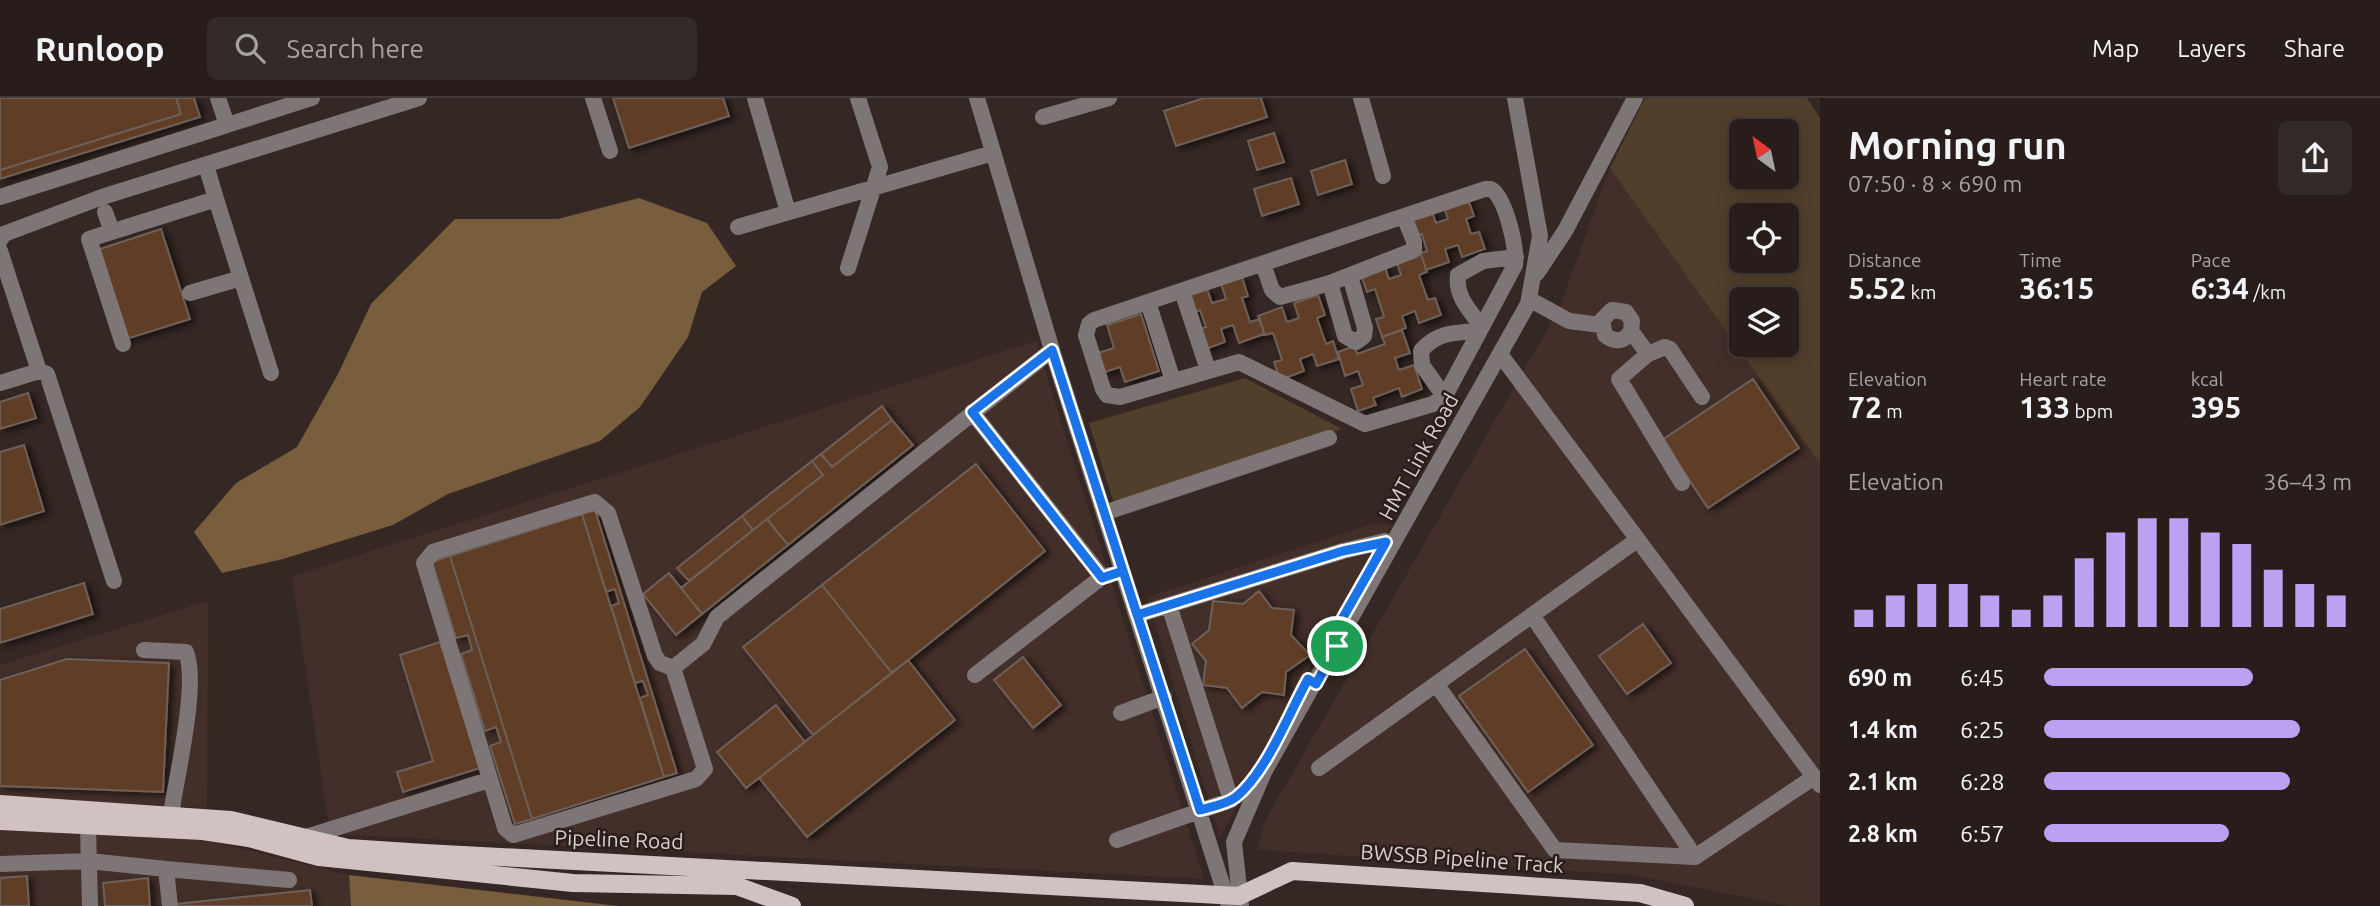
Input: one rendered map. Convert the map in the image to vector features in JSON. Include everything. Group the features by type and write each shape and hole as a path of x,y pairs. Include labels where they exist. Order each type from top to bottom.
{"main road":[{"name":"Pipeline Road","path":"0,804 88,817 170,822 231,820 251,832 319,858 573,883 737,886 792,906"},
{"name":"Pipeline Road","path":"0,821 88,817"},
{"name":"Pipeline Road","path":"251,832 303,838 348,848 1234,901"},
{"name":"BWSSB Pipeline Track","path":"1234,901 1292,871 1640,893 1685,906"}],"street":[{"path":"218,98 227,125"},
{"path":"0,197 312,98"},
{"path":"0,240 4,234 66,210 419,98"},
{"path":"593,98 610,151"},
{"path":"755,98 788,212"},
{"path":"848,268 880,167 858,98"},
{"path":"977,98 1104,513 1200,810 1234,901"},
{"path":"1043,117 1109,98"},
{"path":"1361,98 1383,176"},
{"name":"HMT Link Road","path":"1234,901 1234,842 1264,772 1312,681 1480,391 1529,299 1540,236 1515,98"},
{"path":"1532,281 1565,230 1636,98"},
{"path":"738,227 993,153"},
{"path":"206,165 271,373"},
{"path":"1491,189 1499,195 1516,257 1513,272 1444,396 1433,404 1365,424 1247,364 1230,363 1120,397 1107,395 1086,335 1088,324 1094,320 1491,189"},
{"path":"123,344 89,239 216,199"},
{"path":"105,212 112,232"},
{"path":"1263,264 1272,290 1280,297 1330,283 1414,250 1414,241 1404,217"},
{"path":"0,251 39,371"},
{"path":"1481,329 1462,300 1457,284 1458,275 1483,261 1516,257"},
{"path":"1330,283 1345,336 1356,342 1364,336 1365,328 1350,276"},
{"path":"190,293 241,278"},
{"path":"1182,291 1208,370"},
{"path":"1529,299 1569,321 1601,325"},
{"path":"1148,302 1173,381"},
{"path":"1622,310 1632,321 1631,331 1624,339 1614,340 1605,335 1601,325 1608,313 1622,310"},
{"path":"1444,396 1423,365 1421,351 1428,342 1451,332 1481,329"},
{"path":"1631,331 1648,354"},
{"path":"1682,483 1619,379 1623,372 1648,354 1665,346 1670,349 1702,397"},
{"path":"673,667 703,644 717,617 1052,350"},
{"path":"1436,684 1555,850 1695,858 1817,781 1500,354"},
{"path":"1466,356 1491,370"},
{"path":"0,383 39,371 47,374 114,581"},
{"path":"1454,378 1480,391"},
{"path":"972,412 1102,578"},
{"path":"1104,513 1329,438"},
{"path":"589,503 601,504 608,513 655,656 660,663 673,667 705,762 702,775 513,835 505,828 489,780 425,568 429,554 589,503"},
{"path":"1319,768 1637,540"},
{"path":"1137,615 1385,541 1333,644"},
{"path":"975,675 1102,578 1123,571"},
{"path":"1169,605 1231,800"},
{"path":"1532,615 1695,858"},
{"path":"144,650 186,652 189,660 190,683 170,822"},
{"path":"1117,839 1231,800 1260,767 1312,681"},
{"path":"1121,713 1164,697"},
{"path":"303,838 489,780"},
{"path":"88,817 90,906"},
{"path":"0,864 89,861 289,880"},
{"path":"166,869 170,906"}],"shaded area":[{"path":"1645,98 1807,98 1820,118 1820,464 1744,357 1799,357 1799,287 1729,287 1729,336 1610,168"},
{"path":"1610,168 1729,336 1729,357 1744,357 1820,464 1820,906 1790,906 1631,875 1257,850 1265,821 1559,309"},
{"path":"639,198 707,223 736,266 702,292 688,337 640,407 600,441 448,494 393,525 283,559 222,573 194,532 236,483 297,447 338,374 371,304 455,219 558,219"},
{"path":"1036,341 1204,879 330,834 292,576"},
{"path":"1245,378 1342,429 1114,504 1089,423"},
{"path":"1375,523 1391,526 1308,671 1220,837 1147,597"},
{"path":"208,601 207,808 38,799 349,875 351,906 0,906 0,665"},
{"path":"349,875 618,906 351,906"}],"building":[{"path":"0,98 176,98 181,114 0,170"},
{"path":"176,98 194,98 200,117 0,179 0,170 181,114"},
{"path":"613,98 723,98 729,116 629,148"},
{"path":"1204,98 1261,98 1267,117 1176,146 1164,111"},
{"path":"1274,133 1284,162 1257,170 1248,141"},
{"path":"1345,160 1352,184 1318,195 1311,171"},
{"path":"1291,178 1299,204 1262,216 1254,189"},
{"path":"1467,196 1474,216 1466,219 1471,234 1479,232 1485,249 1462,257 1458,245 1445,249 1449,262 1426,270 1421,253 1427,251 1422,234 1414,237 1407,217 1431,209 1436,223 1448,219 1443,204"},
{"path":"161,229 190,319 123,340 94,251"},
{"path":"1420,252 1427,272 1419,275 1428,300 1435,298 1441,315 1419,323 1415,311 1402,316 1406,328 1382,337 1376,319 1384,317 1375,289 1367,292 1360,272 1384,264 1389,279 1401,275 1396,260"},
{"path":"1242,277 1248,296 1242,298 1250,322 1260,319 1264,334 1239,343 1233,325 1221,329 1225,342 1203,350 1197,331 1206,327 1200,310 1192,313 1186,296 1207,289 1212,303 1226,299 1221,284"},
{"path":"1318,295 1325,315 1317,318 1326,344 1333,341 1339,359 1317,366 1313,354 1300,359 1304,371 1280,380 1274,362 1282,360 1273,333 1265,335 1258,316 1282,307 1287,322 1299,318 1294,303"},
{"path":"1141,314 1159,371 1125,382 1120,367 1102,373 1095,354 1114,348 1107,325"},
{"path":"1402,330 1410,353 1395,358 1399,370 1414,365 1422,389 1402,397 1399,388 1373,398 1376,405 1358,411 1351,389 1363,385 1358,371 1345,376 1338,352 1355,346 1357,354 1385,344 1382,337"},
{"path":"1753,379 1799,448 1708,508 1662,440"},
{"path":"28,393 36,418 0,429 0,402"},
{"path":"882,406 892,420 832,467 821,454"},
{"path":"892,420 913,445 788,545 767,519 823,475 812,461 821,454 832,467"},
{"path":"24,445 44,511 0,525 0,452"},
{"path":"812,461 823,475 753,530 742,516"},
{"path":"976,464 1045,551 892,673 822,585"},
{"path":"595,510 677,773 664,777 640,698 648,695 643,681 635,683 611,606 619,603 615,589 606,592 582,514"},
{"path":"582,514 664,777 532,819 450,556"},
{"path":"742,516 753,530 689,581 677,568"},
{"path":"767,519 788,545 702,614 681,588"},
{"path":"450,556 532,819 515,824 490,746 501,742 496,727 485,731 461,654 472,650 468,635 456,638 432,562"},
{"path":"669,573 702,614 676,635 643,594"},
{"path":"84,583 93,614 0,643 0,609"},
{"path":"822,585 892,673 813,735 743,647"},
{"path":"1259,591 1272,608 1294,610 1291,635 1310,655 1286,672 1284,695 1262,692 1242,708 1227,688 1203,685 1206,661 1192,644 1209,630 1213,601 1243,604"},
{"path":"1643,624 1671,663 1627,694 1599,656"},
{"path":"440,642 480,768 403,792 397,772 433,761 400,655"},
{"path":"1525,649 1593,745 1528,792 1459,696"},
{"path":"1023,657 1061,705 1033,728 994,680"},
{"path":"67,659 169,663 163,792 0,786 0,680"},
{"path":"908,660 955,720 807,837 759,778"},
{"path":"776,705 805,742 746,788 717,752"},
{"path":"27,876 29,906 0,906 0,878"},
{"path":"148,878 150,906 105,906 103,883"},
{"path":"310,890 312,906 176,906 176,904"}],"route":[{"path":"1337,646 1316,684 1308,679 1260,767 1242,791 1231,800 1200,810 1137,615 1052,350 972,412 1102,578 1123,571 1137,615 1343,551 1385,541 1329,642 1337,646"}]}
